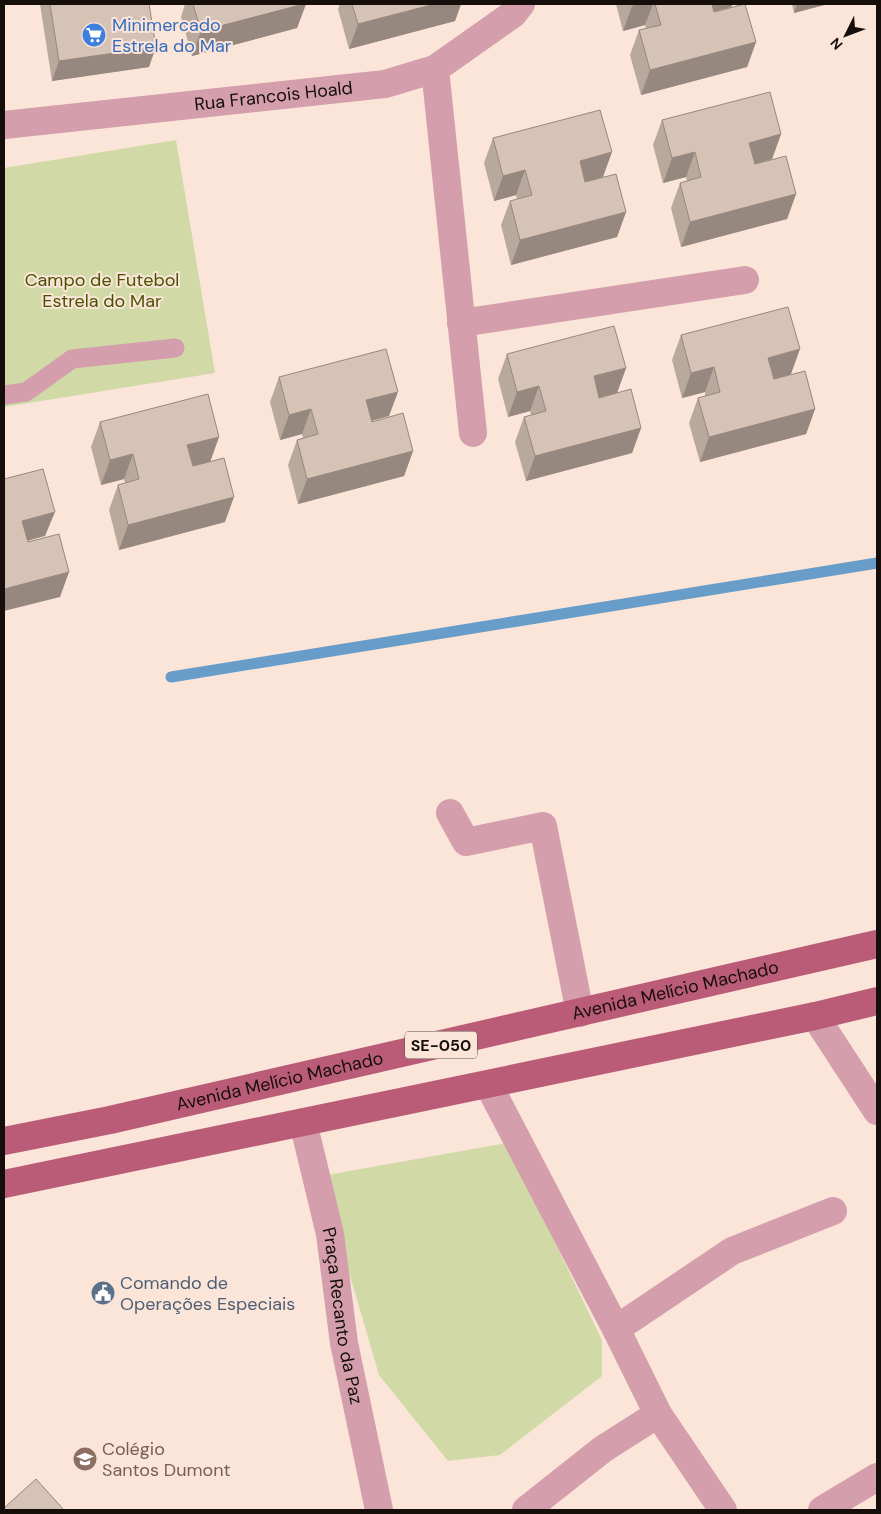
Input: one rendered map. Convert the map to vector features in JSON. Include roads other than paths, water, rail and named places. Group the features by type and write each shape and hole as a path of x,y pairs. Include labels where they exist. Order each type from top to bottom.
{"main road":[{"name":"Avenida Melício Machado","path":"4,1141 129,1116 877,944"},
{"path":"4,1184 815,1016 877,1001"}],"street":[{"name":"Rua Francois Hoald","path":"4,125 384,84 435,69 513,14 521,4"},
{"path":"435,69 472,434"},
{"path":"461,323 745,280"},
{"path":"450,813 466,842 543,826 580,1013"},
{"path":"815,1016 877,1111"},
{"path":"488,1084 616,1328 658,1414 723,1510"},
{"name":"Praça Recanto da Paz","path":"303,1122 330,1234 344,1343 379,1510"},
{"path":"616,1328 732,1251 833,1211"},
{"path":"526,1510 602,1449 658,1414"},
{"path":"822,1510 877,1477"}],"lane":[{"path":"4,395 26,392 72,359 174,348"}],"waterway":[{"path":"171,677 877,563"}],"place":[{"name":"Minimercado Estrela do Mar","path":"94,35"},
{"name":"Comando de Operações Especiais","path":"103,1293"},
{"name":"Colégio Santos Dumont","path":"85,1459"}],"park label":[{"name":"Campo de Futebol Estrela do Mar","path":"102,290"}]}
